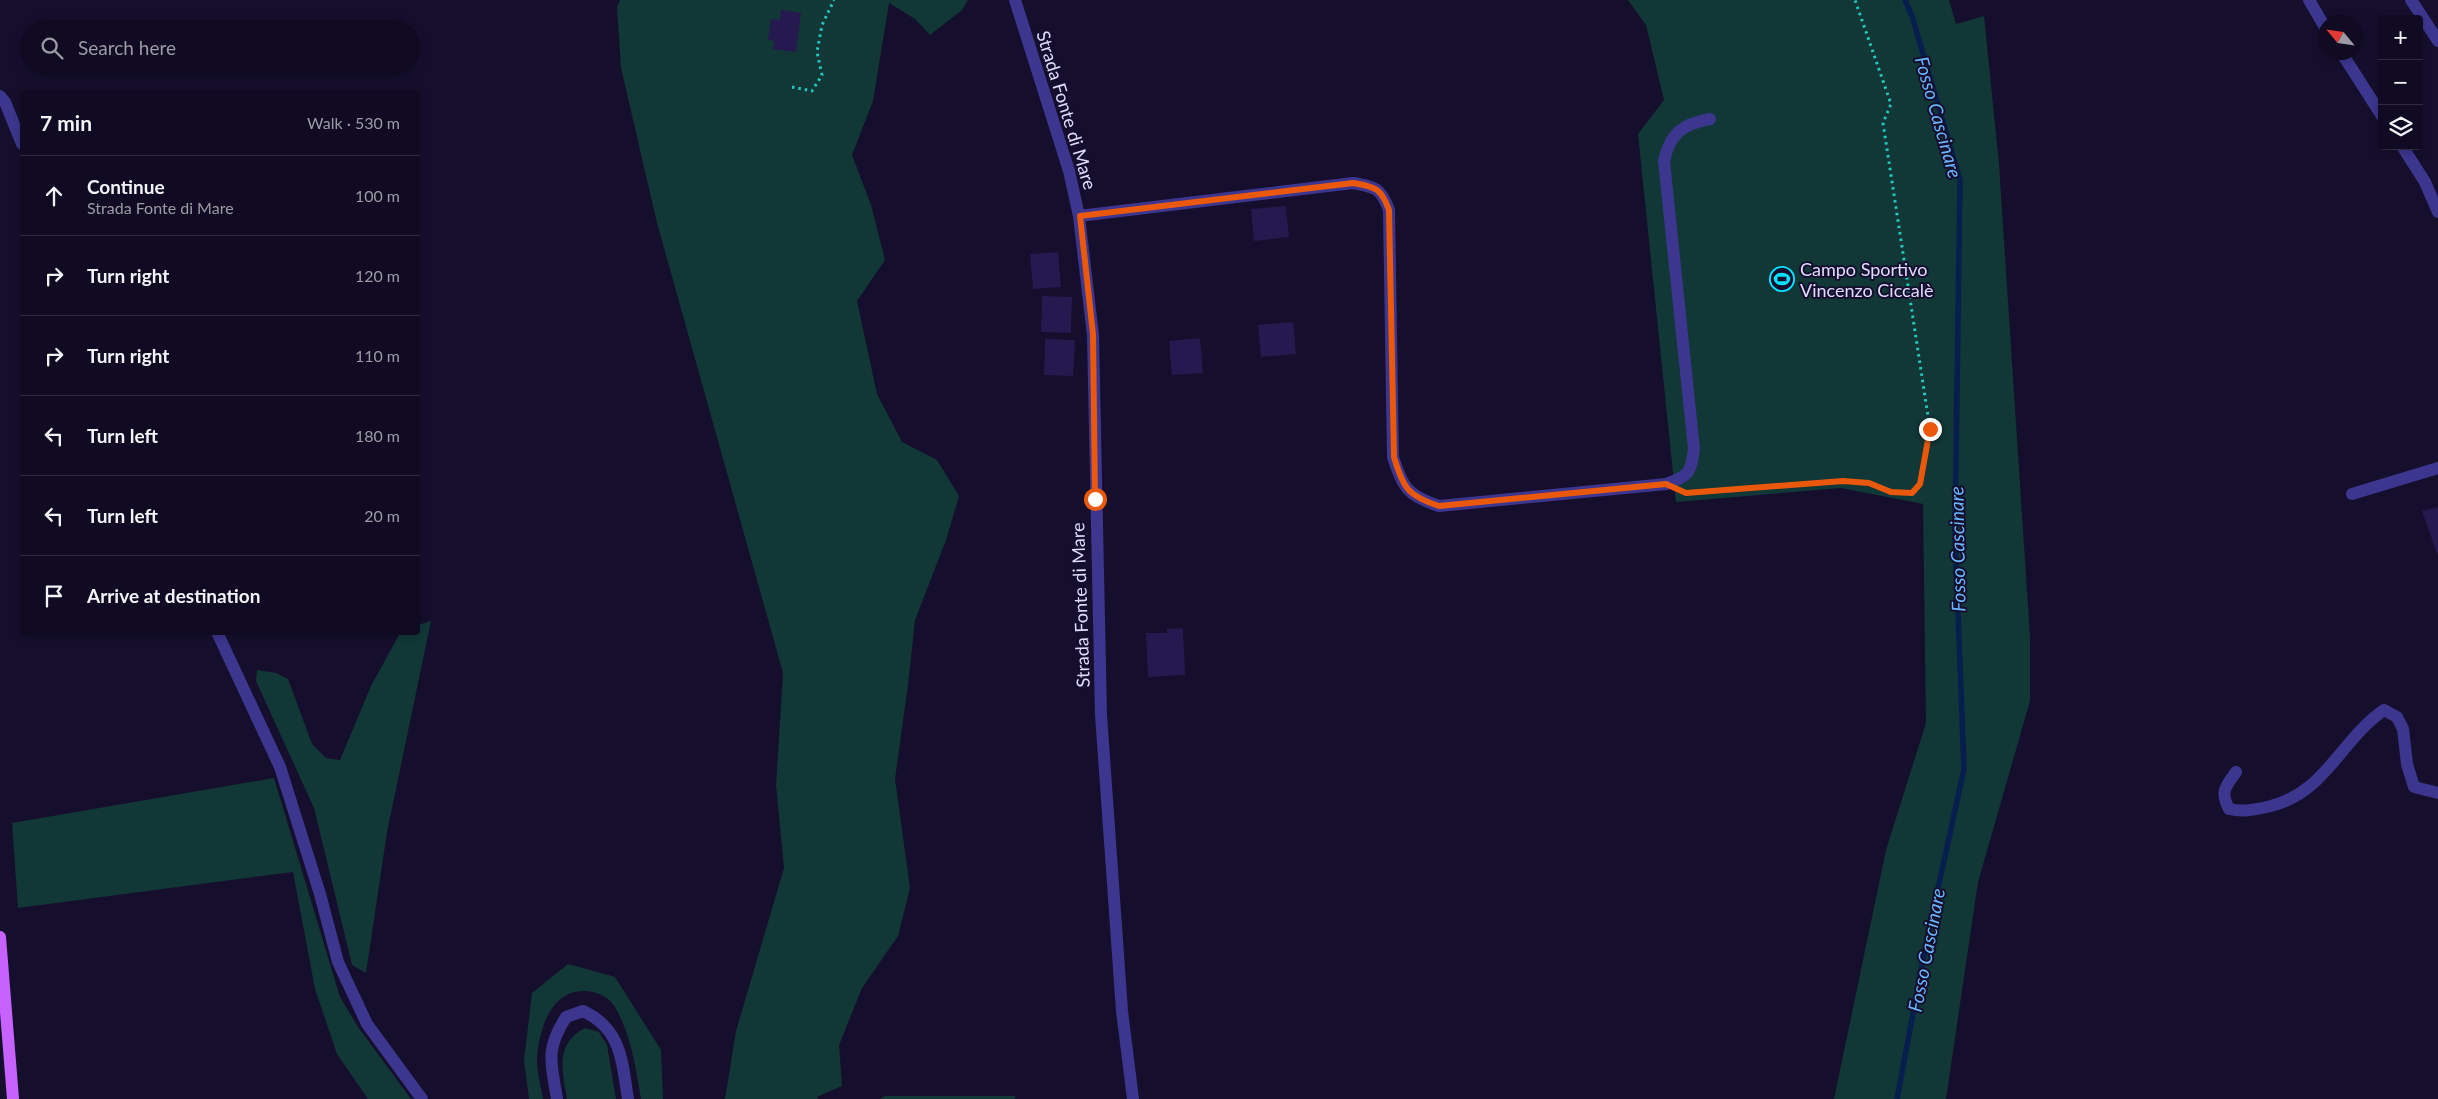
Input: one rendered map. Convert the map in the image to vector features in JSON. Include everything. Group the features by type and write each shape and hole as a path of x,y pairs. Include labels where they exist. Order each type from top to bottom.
{"main road":[{"path":"0,937 13,1099"}],"street":[{"name":"Strada Fonte di Mare","path":"1015,0 1069,171 1080,216 1093,334 1100,715 1122,1011 1133,1099"},
{"path":"2309,0 2318,15"},
{"path":"2411,0 2438,41"},
{"path":"2346,60 2378,110"},
{"path":"0,96 5,102 20,139"},
{"path":"1080,216 1353,183 1370,186 1383,195 1389,210 1394,457 1401,481 1417,499 1439,506 1666,484 1684,478 1691,468 1694,449 1664,161 1667,146 1676,134 1691,122 1710,119"},
{"path":"2405,150 2425,182 2438,212"},
{"path":"2352,494 2438,468"},
{"path":"218,635 280,767 320,894 338,962 367,1024 422,1099"},
{"path":"2236,772 2224,789 2223,798 2229,809 2241,812 2281,804 2308,789 2335,761 2367,722 2384,710 2397,717 2403,729 2407,764 2414,787 2438,793"},
{"path":"556,1099 550,1055 554,1036 566,1017 583,1011 598,1018 612,1034 621,1054 628,1099"}],"path":[{"path":"792,88 812,91 822,75 817,52 822,26 834,0"},
{"path":"1666,484 1686,493 1843,481 1869,483 1891,492 1912,493 1920,484 1930,429 1883,123 1891,104 1855,0"}],"green space":[{"path":"620,0 968,0 962,10 930,35 915,19 889,3 873,101 852,155 871,205 885,260 857,301 877,394 902,442 937,460 959,496 946,540 915,620 895,779 910,888 898,936 862,988 839,1045 842,1086 817,1097 818,1099 725,1099 736,1031 784,868 776,785 783,673 657,223 621,68 617,7"},
{"path":"1628,0 1949,0 1956,24 1984,16 1999,164 2030,637 2030,701 1978,882 1946,1099 1834,1099 1886,850 1926,723 1923,504 1841,488 1676,502 1638,134 1664,100 1646,25"},
{"path":"431,621 387,832 366,973 352,965 314,808 256,681 257,670 276,673 288,679 312,744 326,758 340,760 371,686 399,635 420,635 420,624"},
{"path":"274,778 340,997 358,1027 411,1099 368,1099 337,1054 315,989 293,872 18,908 12,823"},
{"path":"568,964 615,977 661,1050 663,1099 641,1099 632,1052 621,1017 613,1003 599,994 586,991 574,992 563,997 548,1014 540,1038 537,1061 543,1099 529,1099 524,1060 532,993"},
{"path":"585,1028 599,1032 607,1045 616,1099 567,1099 563,1078 565,1050 575,1034"},
{"path":"885,1096 1016,1096 1014,1099 880,1099"}],"building":[{"path":"781,10 801,13 796,52 773,49 774,41 768,40 771,19 780,20"},
{"path":"1286,206 1289,237 1254,241 1251,209"},
{"path":"1058,252 1061,287 1033,289 1030,254"},
{"path":"1042,296 1072,297 1071,333 1041,332"},
{"path":"1293,322 1296,354 1261,357 1258,325"},
{"path":"1200,338 1203,373 1172,375 1169,341"},
{"path":"1045,339 1075,340 1073,376 1044,375"},
{"path":"2438,507 2438,556 2422,511"},
{"path":"1183,628 1185,675 1148,677 1146,633 1167,633 1167,629"}],"waterway":[{"name":"Fosso Cascinare","path":"1897,1099 1927,939 1964,769 1955,532 1960,180 1912,16 1905,0"}],"place":[{"name":"Campo Sportivo Vincenzo Ciccalè","path":"1782,279"}],"route":[{"path":"1095,499 1093,334 1080,216 1353,183 1370,186 1383,195 1389,210 1394,457 1401,481 1417,499 1439,506 1666,484 1686,493 1843,481 1869,483 1891,492 1912,493 1920,484 1930,429"}]}
